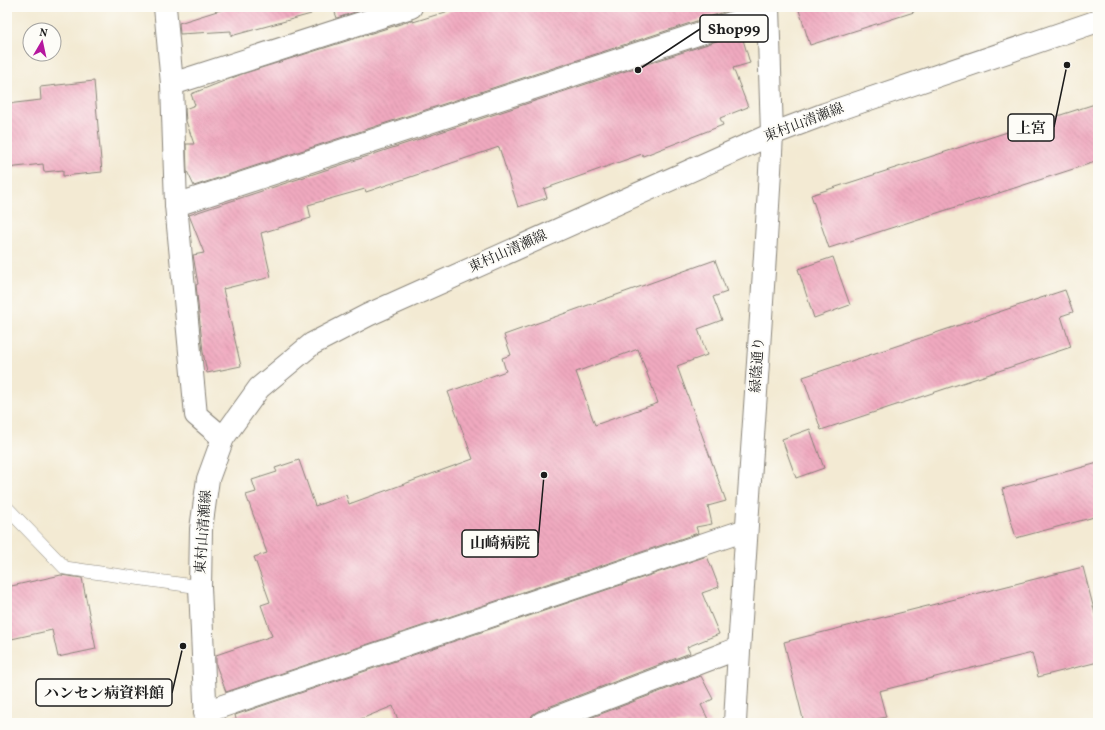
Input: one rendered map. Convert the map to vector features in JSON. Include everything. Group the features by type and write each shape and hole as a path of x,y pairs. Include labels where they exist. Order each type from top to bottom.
{"street":[{"path":"165,7 172,84 176,205 196,415 223,438"},
{"path":"172,84 411,7"},
{"path":"176,205 768,9"},
{"name":"緑蔭通り","path":"735,723 746,530 764,284 772,134 768,9"},
{"name":"東村山清瀬線","path":"205,717 200,587 202,529 208,479 223,438 259,388 312,344 368,315 772,134 825,114 1098,21"},
{"path":"205,717 746,530"},
{"path":"542,723 739,648"}],"lane":[{"path":"7,508 65,568 200,587"}],"building":[{"path":"230,7 310,7 311,14 231,36 231,31 180,34 179,23"},
{"path":"333,7 370,7 337,18"},
{"path":"462,7 733,7 733,9 194,186 187,171 186,144 194,144 186,121 185,109 195,105 191,94 242,74 413,20 413,22"},
{"path":"798,7 913,7 914,12 810,45"},
{"path":"741,33 750,63 733,68 748,107 720,118 723,125 643,156 642,154 544,189 547,198 518,207 499,147 366,192 365,189 308,205 311,218 261,233 271,277 223,289 241,366 207,373 203,352 196,285 198,284 193,255 204,253 189,215"},
{"path":"94,81 102,172 63,176 63,170 44,172 43,164 7,168 7,104 41,100 40,87"},
{"path":"1098,103 1098,161 829,248 811,195"},
{"path":"833,257 850,305 814,318 798,269"},
{"path":"715,260 727,292 713,297 722,320 698,329 707,355 677,366 726,501 708,506 712,524 696,527 698,533 226,692 216,665 216,655 272,636 261,605 270,602 254,557 267,553 246,495 256,492 252,480 277,472 275,468 299,460 315,506 346,495 349,504 473,459 448,392 506,371 502,358 511,355 504,335","holes":["638,349 658,403 595,425 576,372"]},
{"path":"1065,290 1073,312 1061,316 1071,347 821,430 803,377"},
{"path":"810,429 824,468 796,478 782,439"},
{"path":"1098,463 1098,516 1016,538 1002,489"},
{"path":"707,556 719,587 702,593 719,634 687,647 690,653 538,711 532,715 530,723 399,723 393,706 351,723 237,723 235,715"},
{"path":"1083,567 1098,625 1098,662 1038,677 1032,653 879,691 886,717 860,723 804,723 784,642"},
{"path":"61,575 82,578 96,649 58,657 52,630 7,640 7,587"},
{"path":"701,676 713,699 701,705 710,723 577,723"}],"place":[{"name":"上宮","path":"1067,65"},
{"name":"Shop99","path":"638,70"},
{"name":"山崎病院","path":"544,475"},
{"name":"ハンセン病資料館","path":"183,646"}]}
